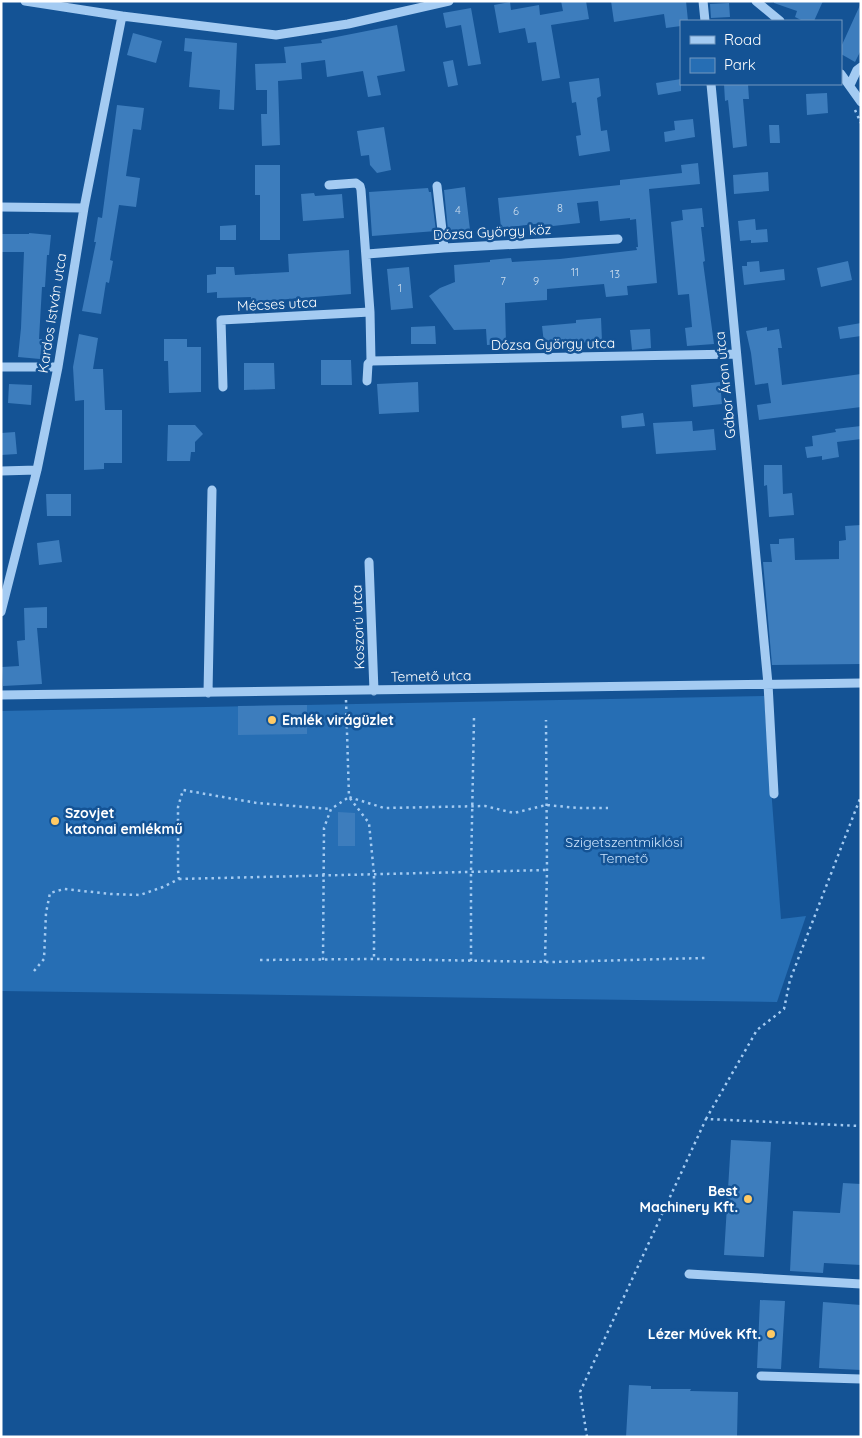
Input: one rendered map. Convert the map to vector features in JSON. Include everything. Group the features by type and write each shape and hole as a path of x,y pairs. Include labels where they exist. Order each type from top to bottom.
{"street":[{"path":"25,1 122,16 276,35 348,24 448,1"},
{"path":"703,1 705,20"},
{"path":"756,1 779,20"},
{"name":"Kardos István utca","path":"1,612 37,470 58,366 84,208 122,16"},
{"path":"850,85 857,70 861,67"},
{"path":"842,75 861,102"},
{"name":"Gábor Áron utca","path":"711,85 735,354 768,684 774,794"},
{"path":"329,185 356,183 360,186 367,254 370,312 371,361 368,364 367,381"},
{"path":"437,186 444,248"},
{"path":"1,207 84,208"},
{"name":"Dózsa György köz","path":"367,254 618,239"},
{"name":"Mécses utca","path":"223,387 222,320 370,312"},
{"name":"Dózsa György utca","path":"371,361 735,354"},
{"path":"1,367 58,366"},
{"path":"1,471 37,470"},
{"path":"208,693 212,490"},
{"name":"Koszorú utca","path":"369,562 374,690"},
{"name":"Temető utca","path":"1,695 861,684"},
{"path":"689,1274 861,1284"},
{"path":"761,1376 861,1379"}],"path":[{"path":"345,691 349,797 369,823 374,874 374,960"},
{"path":"471,961 474,718"},
{"path":"545,962 547,870 546,720"},
{"path":"179,879 178,807 183,790 257,803 331,809"},
{"path":"587,1437 580,1392 706,1119 757,1030 784,1010 790,980 861,796"},
{"path":"349,797 384,808 485,806 514,813 546,805 608,808"},
{"path":"323,960 324,828 331,809 349,797"},
{"path":"34,971 44,959 46,913 50,893 64,888 111,894 140,894 163,887 179,879 547,870"},
{"path":"260,960 545,962 705,958"},
{"path":"706,1119 861,1126"}],"green space":[{"name":"Szigetszentmiklósi Temető","path":"764,696 781,919 806,916 777,1002 1,991 1,711"}],"building":[{"path":"561,1 586,1 589,19 551,25 560,78 542,81 536,42 528,43 525,28 499,33 494,5 510,2 511,10 539,5 540,15 563,11"},
{"path":"611,1 686,1 688,20 680,20 680,26 666,28 664,14 614,22"},
{"path":"774,1 823,1 814,20 801,20 795,17 797,11 774,3"},
{"path":"729,3 730,17 711,18 710,4"},
{"path":"861,3 861,50 855,62 842,55 842,45"},
{"path":"471,8 481,64 468,66 461,25 446,28 443,13"},
{"path":"397,25 405,71 377,76 381,95 368,97 363,71 327,77 325,60 301,63 302,79 278,81 280,145 262,146 261,114 267,114 267,90 256,90 255,64 286,63 284,47 322,43 321,40"},
{"path":"133,33 162,41 156,63 127,55"},
{"path":"185,38 237,43 234,110 219,109 220,90 189,87 192,52 184,51"},
{"path":"453,60 458,85 448,87 443,62"},
{"path":"599,78 601,96 597,98 601,131 607,130 610,151 579,156 576,136 581,135 576,102 572,103 569,82"},
{"path":"680,79 681,91 658,95 656,83"},
{"path":"724,85 748,85 749,99 743,99 747,146 733,148 728,100 725,101"},
{"path":"827,93 828,113 807,115 806,94"},
{"path":"117,105 144,108 141,130 133,129 126,176 140,178 136,207 119,205 110,260 113,261 109,283 106,282 101,314 82,311 96,242 94,242 98,217 102,218"},
{"path":"693,119 695,137 665,142 664,132 675,130 674,121"},
{"path":"769,125 779,125 780,143 770,143"},
{"path":"384,127 391,170 377,173 370,165 369,155 361,156 357,131"},
{"path":"698,163 700,184 649,189 657,283 627,286 628,295 606,297 604,284 547,289 547,300 505,303 506,344 487,345 486,329 454,330 429,296 440,288 455,282 454,265 511,258 512,262 560,259 637,250 636,219 600,221 598,201 577,203 580,223 544,227 543,223 501,228 498,198 620,185 620,180 682,173 681,165"},
{"path":"255,165 280,165 280,240 260,240 260,195 255,195"},
{"path":"768,172 769,191 734,194 733,175"},
{"path":"465,187 470,230 450,233 450,229 448,230 444,190"},
{"path":"428,188 429,192 431,192 436,231 372,236 369,192"},
{"path":"314,193 315,196 342,194 344,218 303,221 301,194"},
{"path":"702,208 704,227 701,227 705,261 703,262 714,344 687,346 685,328 692,327 689,294 678,295 671,222 683,220 682,210"},
{"path":"755,219 756,230 767,229 768,242 751,243 751,240 740,241 738,221"},
{"path":"236,225 236,240 220,240 220,226"},
{"path":"29,233 51,235 49,255 47,255 45,287 42,287 39,339 42,339 40,359 18,357 24,252 1,252 1,234"},
{"path":"349,250 351,294 251,302 251,297 217,298 217,292 207,293 207,275 216,274 216,267 234,267 235,275 289,272 288,254"},
{"path":"759,261 760,272 784,269 785,280 744,285 742,266 747,266 747,262"},
{"path":"848,261 852,280 821,287 817,268"},
{"path":"409,267 413,308 391,310 387,269"},
{"path":"601,318 602,341 577,343 577,339 544,343 542,326 576,323 576,320"},
{"path":"861,323 861,336 840,339 838,327"},
{"path":"435,326 436,344 411,344 411,327"},
{"path":"767,327 767,331 779,329 782,348 778,348 782,385 861,374 861,407 759,420 757,405 771,403 768,383 755,385 746,331"},
{"path":"650,329 651,348 632,350 630,330"},
{"path":"79,334 98,338 93,369 103,369 105,410 122,410 122,463 104,463 104,469 84,470 84,400 75,401 73,367"},
{"path":"164,339 187,339 187,347 201,347 201,392 169,393 168,361 164,361"},
{"path":"321,360 351,360 352,385 321,385"},
{"path":"244,363 274,363 275,389 244,390"},
{"path":"418,382 419,412 379,414 377,384"},
{"path":"720,382 722,404 693,407 691,385"},
{"path":"9,384 32,385 31,405 8,403"},
{"path":"643,413 645,426 622,428 621,416"},
{"path":"692,421 693,431 714,429 716,450 656,454 653,423"},
{"path":"168,425 195,425 203,434 195,442 195,452 191,452 190,461 167,461"},
{"path":"861,426 861,439 837,442 839,457 822,460 822,456 807,458 805,447 813,446 812,436 836,432 835,429"},
{"path":"15,432 17,454 1,455 1,433"},
{"path":"764,465 782,465 783,494 792,493 794,515 769,517 767,485 764,486"},
{"path":"46,494 71,494 71,516 47,516"},
{"path":"861,525 861,664 772,665 763,562 772,562 770,544 779,544 779,539 794,538 795,560 839,559 839,541 846,540 845,526"},
{"path":"59,540 62,562 39,565 37,543"},
{"path":"47,607 47,628 37,628 42,684 3,686 2,667 19,666 17,641 25,640 24,608"},
{"name":"Emlék virágüzlet","path":"307,705 307,734 238,735 238,706"},
{"path":"338,812 355,813 355,846 338,846"},
{"name":"Best Machinery Kft.","path":"731,1140 771,1142 764,1257 724,1255"},
{"path":"843,1183 861,1184 861,1265 824,1263 823,1273 790,1271 793,1211 840,1213"},
{"name":"Lézer Múvek Kft.","path":"760,1300 785,1301 781,1369 757,1368"},
{"path":"823,1302 861,1305 861,1370 819,1368"},
{"path":"629,1385 651,1386 651,1389 738,1392 737,1437 626,1437"}],"place":[{"name":"Emlék virágüzlet","path":"272,720"},
{"name":"Szovjet katonai emlékmű","path":"55,821"},
{"name":"Best Machinery Kft.","path":"748,1199"},
{"name":"Lézer Múvek Kft.","path":"771,1334"}]}
